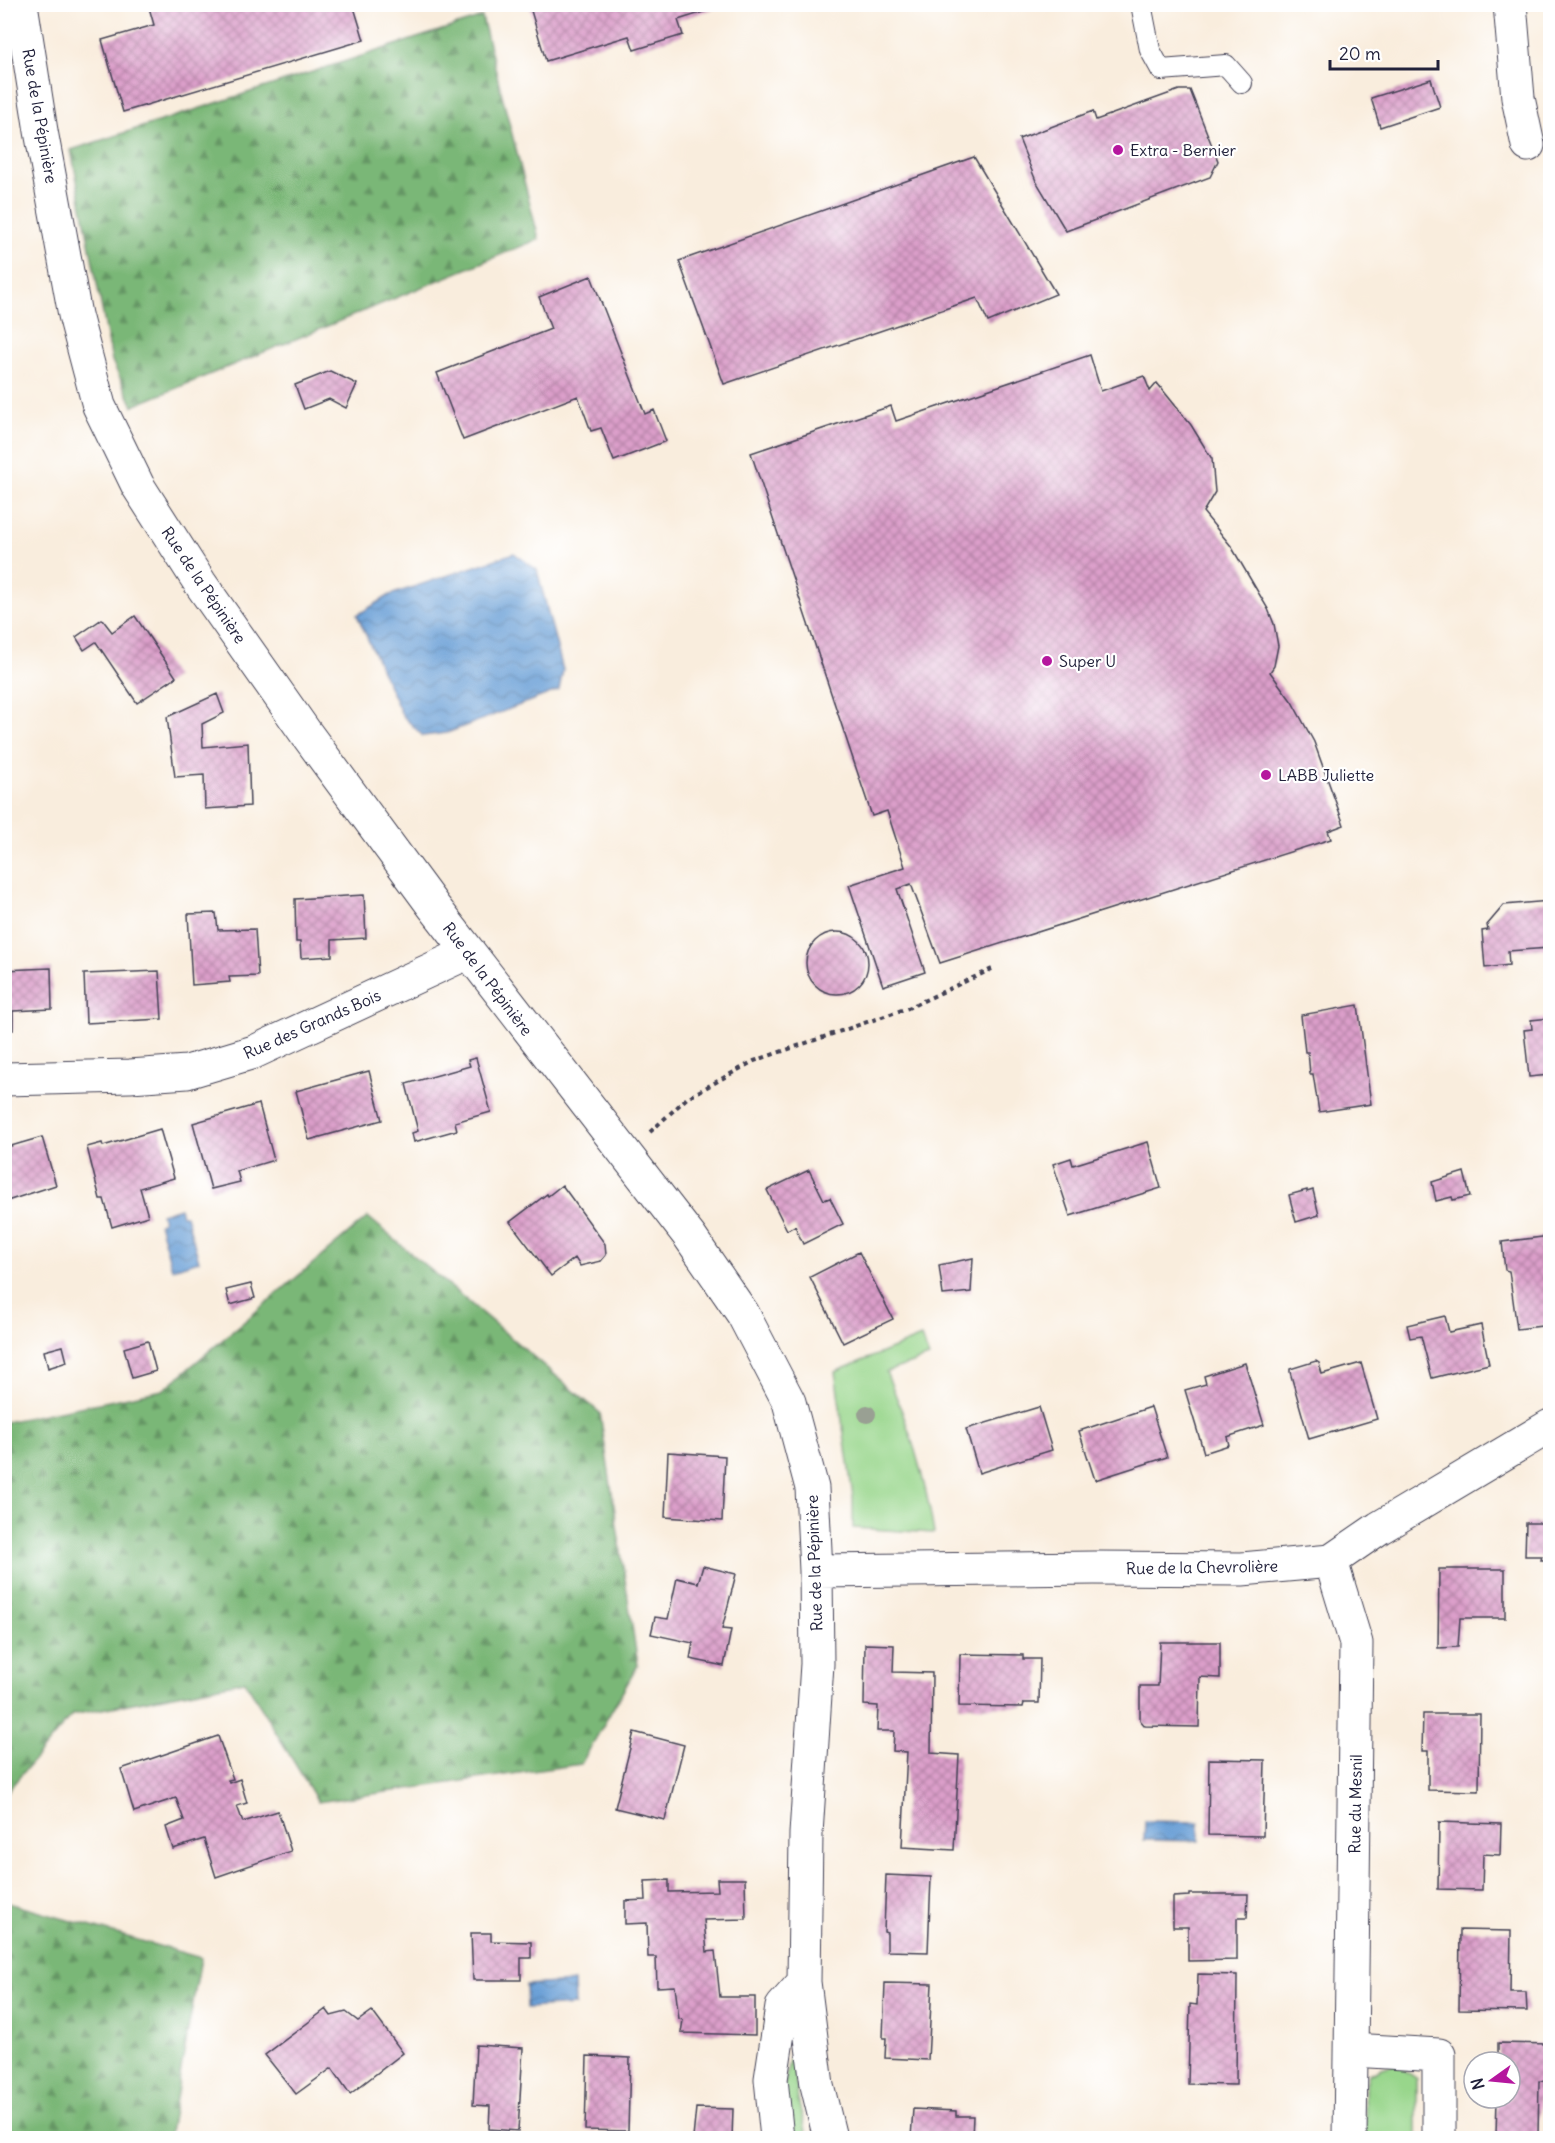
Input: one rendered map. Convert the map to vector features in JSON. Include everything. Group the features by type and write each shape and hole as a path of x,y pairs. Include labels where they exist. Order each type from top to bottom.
{"street":[{"name":"Rue de la Pépinière","path":"21,4 41,131 73,304 99,406 138,486 200,583 305,732 469,952 690,1237 743,1314 789,1402 812,1488 817,1664 806,1834 804,1982 818,2085 830,2139"},
{"path":"1510,4 1518,98 1528,145"},
{"name":"Rue des Grands Bois","path":"4,1079 130,1076 187,1072 254,1052 469,952"},
{"name":"Rue de la Chevrolière","path":"816,1571 1242,1569 1331,1561 1379,1528 1551,1426"},
{"name":"Rue du Mesnil","path":"1331,1561 1356,1643 1350,2139"},
{"path":"777,2139 771,2079 782,2007 804,1982"},
{"path":"1352,2050 1439,2055 1439,2139"}],"lane":[{"path":"1141,4 1150,50 1161,70 1226,65 1242,83"}],"path":[{"path":"626,1155 687,1098 754,1061 908,1008 992,969"}],"green space":[{"path":"482,17 539,239 133,406 112,361 71,150"},
{"path":"368,1217 600,1413 638,1665 581,1764 318,1802 245,1681 72,1715 5,1794 5,1422 163,1390"},
{"path":"921,1337 929,1357 886,1372 915,1451 934,1533 853,1528 853,1497 835,1372"},
{"path":"5,1902 201,1958 169,2138 5,2138"},
{"path":"792,2044 798,2101 808,2138 791,2138 784,2087"},
{"path":"1396,2064 1417,2079 1417,2138 1366,2138 1365,2089 1369,2074"}],"water":[{"path":"514,553 537,570 563,670 559,690 447,733 423,736 402,715 357,615 390,595"},
{"path":"180,1208 182,1215 186,1215 199,1261 172,1269 159,1223 163,1221 161,1214"},
{"path":"1145,1821 1199,1822 1199,1841 1144,1840"},
{"path":"574,1982 575,2005 527,2008 526,1985"}],"building":[{"path":"148,4 353,4 364,40 123,112 102,40 154,25"},
{"path":"529,4 726,5 678,20 683,35 634,50 629,36 546,61"},
{"path":"1431,79 1440,107 1380,127 1371,98"},
{"name":"Extra - Bernier","path":"1179,90 1190,90 1218,161 1210,177 1066,231 1036,181 1019,139 1093,111 1096,120"},
{"path":"974,157 1056,294 988,322 977,298 724,384 679,261"},
{"path":"591,276 645,414 654,410 666,441 614,461 601,428 591,431 578,396 463,440 437,373 551,329 539,297"},
{"name":"Super U","path":"1090,355 1101,391 1144,376 1150,391 1157,383 1191,425 1212,459 1215,492 1203,512 1231,546 1268,609 1274,624 1278,646 1274,666 1270,672 1292,702 1314,742 1344,825 1328,831 1331,839 940,963 911,884 897,889 925,972 883,986 849,885 905,867 887,811 872,816 751,453 891,406 896,421"},
{"path":"330,371 357,384 346,408 329,399 304,409 295,385"},
{"path":"135,616 176,677 137,703 96,642 84,650 76,637 102,619 112,632"},
{"path":"217,694 224,713 202,724 203,747 248,743 250,806 205,809 204,775 175,777 167,717"},
{"path":"364,895 366,938 332,940 332,956 301,958 300,942 296,942 295,899"},
{"path":"1550,901 1550,948 1508,951 1509,965 1485,968 1482,931 1488,930 1487,925 1504,905"},
{"path":"216,913 218,930 255,929 258,976 229,977 230,982 192,985 188,914"},
{"path":"831,932 843,932 859,941 866,951 868,963 866,975 859,985 843,994 831,994 820,989 811,980 806,969 806,957 811,946 820,937"},
{"path":"51,968 52,1009 13,1011 13,1030 4,1031 4,970"},
{"path":"159,971 162,1019 86,1023 84,974"},
{"path":"1358,1005 1371,1104 1319,1112 1313,1074 1310,1074 1308,1052 1305,1052 1301,1015"},
{"path":"1550,1018 1550,1075 1529,1077 1524,1030 1532,1029 1531,1020"},
{"path":"476,1058 491,1112 455,1122 457,1130 414,1142 412,1133 418,1131 406,1084 470,1066 468,1060"},
{"path":"369,1071 382,1120 309,1140 296,1091"},
{"path":"259,1104 274,1160 237,1171 240,1182 211,1189 193,1123"},
{"path":"160,1129 174,1178 140,1188 148,1216 112,1227 104,1199 100,1199 87,1147 102,1143 103,1146"},
{"path":"42,1137 56,1185 7,1201 4,1195 4,1148"},
{"path":"1148,1142 1161,1188 1070,1216 1053,1164 1071,1158 1073,1165"},
{"path":"809,1170 824,1200 830,1198 843,1224 803,1244 795,1226 787,1230 767,1190"},
{"path":"1464,1172 1470,1196 1436,1201 1432,1182"},
{"path":"562,1185 605,1244 606,1255 601,1261 580,1266 575,1258 551,1276 510,1222"},
{"path":"1307,1190 1307,1192 1313,1190 1319,1215 1296,1222 1289,1195"},
{"path":"1550,1236 1550,1267 1547,1267 1550,1325 1517,1329 1509,1271 1505,1270 1502,1242"},
{"path":"859,1252 893,1319 843,1343 810,1277"},
{"path":"973,1258 971,1292 943,1295 939,1265"},
{"path":"251,1284 255,1298 230,1305 226,1290"},
{"path":"1445,1316 1449,1332 1481,1325 1489,1364 1432,1378 1421,1336 1410,1338 1407,1325"},
{"path":"148,1341 156,1371 132,1378 124,1348"},
{"path":"63,1346 67,1362 48,1368 44,1351"},
{"path":"1316,1361 1319,1363 1322,1374 1361,1363 1377,1419 1309,1439 1290,1369"},
{"path":"1245,1363 1264,1425 1227,1437 1229,1445 1204,1453 1185,1390 1206,1384 1204,1376"},
{"path":"1039,1407 1052,1450 979,1473 966,1429"},
{"path":"1151,1407 1167,1457 1095,1480 1079,1431"},
{"path":"668,1452 725,1456 722,1521 665,1517"},
{"path":"1543,1518 1550,1518 1550,1560 1541,1560 1542,1556 1525,1556 1526,1523 1543,1523"},
{"path":"703,1566 736,1574 722,1629 731,1630 724,1666 690,1659 693,1643 651,1634 655,1617 668,1619 677,1578 698,1583"},
{"path":"1439,1569 1505,1569 1505,1618 1460,1618 1458,1647 1438,1648"},
{"path":"1160,1642 1220,1642 1220,1678 1200,1677 1199,1727 1145,1726 1140,1720 1140,1686 1158,1686"},
{"path":"865,1644 894,1645 893,1672 932,1673 931,1753 959,1755 954,1850 902,1847 907,1752 893,1751 894,1731 877,1731 878,1706 864,1705"},
{"path":"960,1654 1023,1655 1023,1659 1040,1659 1039,1703 1024,1703 1023,1707 959,1706"},
{"path":"1423,1714 1480,1714 1479,1791 1428,1790 1428,1751 1422,1751"},
{"path":"634,1732 684,1745 665,1820 615,1808"},
{"path":"218,1736 233,1779 228,1780 229,1783 240,1779 247,1803 237,1806 243,1822 278,1811 291,1851 216,1877 204,1839 173,1849 166,1827 184,1820 176,1798 134,1812 121,1769"},
{"path":"1209,1759 1265,1760 1263,1836 1208,1835"},
{"path":"1439,1822 1501,1824 1500,1855 1483,1854 1482,1890 1438,1889"},
{"path":"886,1875 931,1877 928,1952 887,1951 887,1933 884,1932"},
{"path":"717,1879 745,1879 746,1919 704,1920 707,1952 715,1951 720,1997 755,1997 755,2035 681,2033 683,2020 679,2019 675,1986 657,1987 656,1957 648,1957 647,1923 625,1924 625,1901 646,1900 645,1881 669,1880 669,1892 718,1891"},
{"path":"1189,1894 1248,1894 1247,1918 1237,1918 1237,1960 1188,1961 1188,1927 1173,1927 1173,1897 1189,1896"},
{"path":"1460,1930 1511,1931 1510,1992 1526,1992 1527,2011 1459,2010"},
{"path":"471,1933 491,1933 491,1941 531,1942 531,1958 521,1958 521,1980 473,1980"},
{"path":"1198,1974 1237,1975 1236,2085 1188,2084 1190,2004 1197,2005"},
{"path":"885,1983 932,1984 928,2060 885,2058 886,2038 883,2038"},
{"path":"326,2009 331,2016 346,2012 358,2021 372,2011 403,2053 350,2094 332,2068 296,2094 265,2055"},
{"path":"1498,2043 1550,2044 1550,2082 1539,2081 1538,2136 1496,2135 1497,2110 1522,2110 1522,2050 1498,2050"},
{"path":"476,2045 523,2048 518,2131 489,2129 490,2106 473,2105"},
{"path":"587,2056 630,2058 628,2131 585,2130"},
{"path":"696,2108 733,2109 732,2138 693,2138"},
{"path":"913,2109 956,2111 956,2116 973,2116 972,2138 911,2138"}],"place":[{"name":"Extra - Bernier","path":"1118,150"},
{"name":"Super U","path":"1047,661"},
{"name":"LABB Juliette","path":"1266,775"}]}
